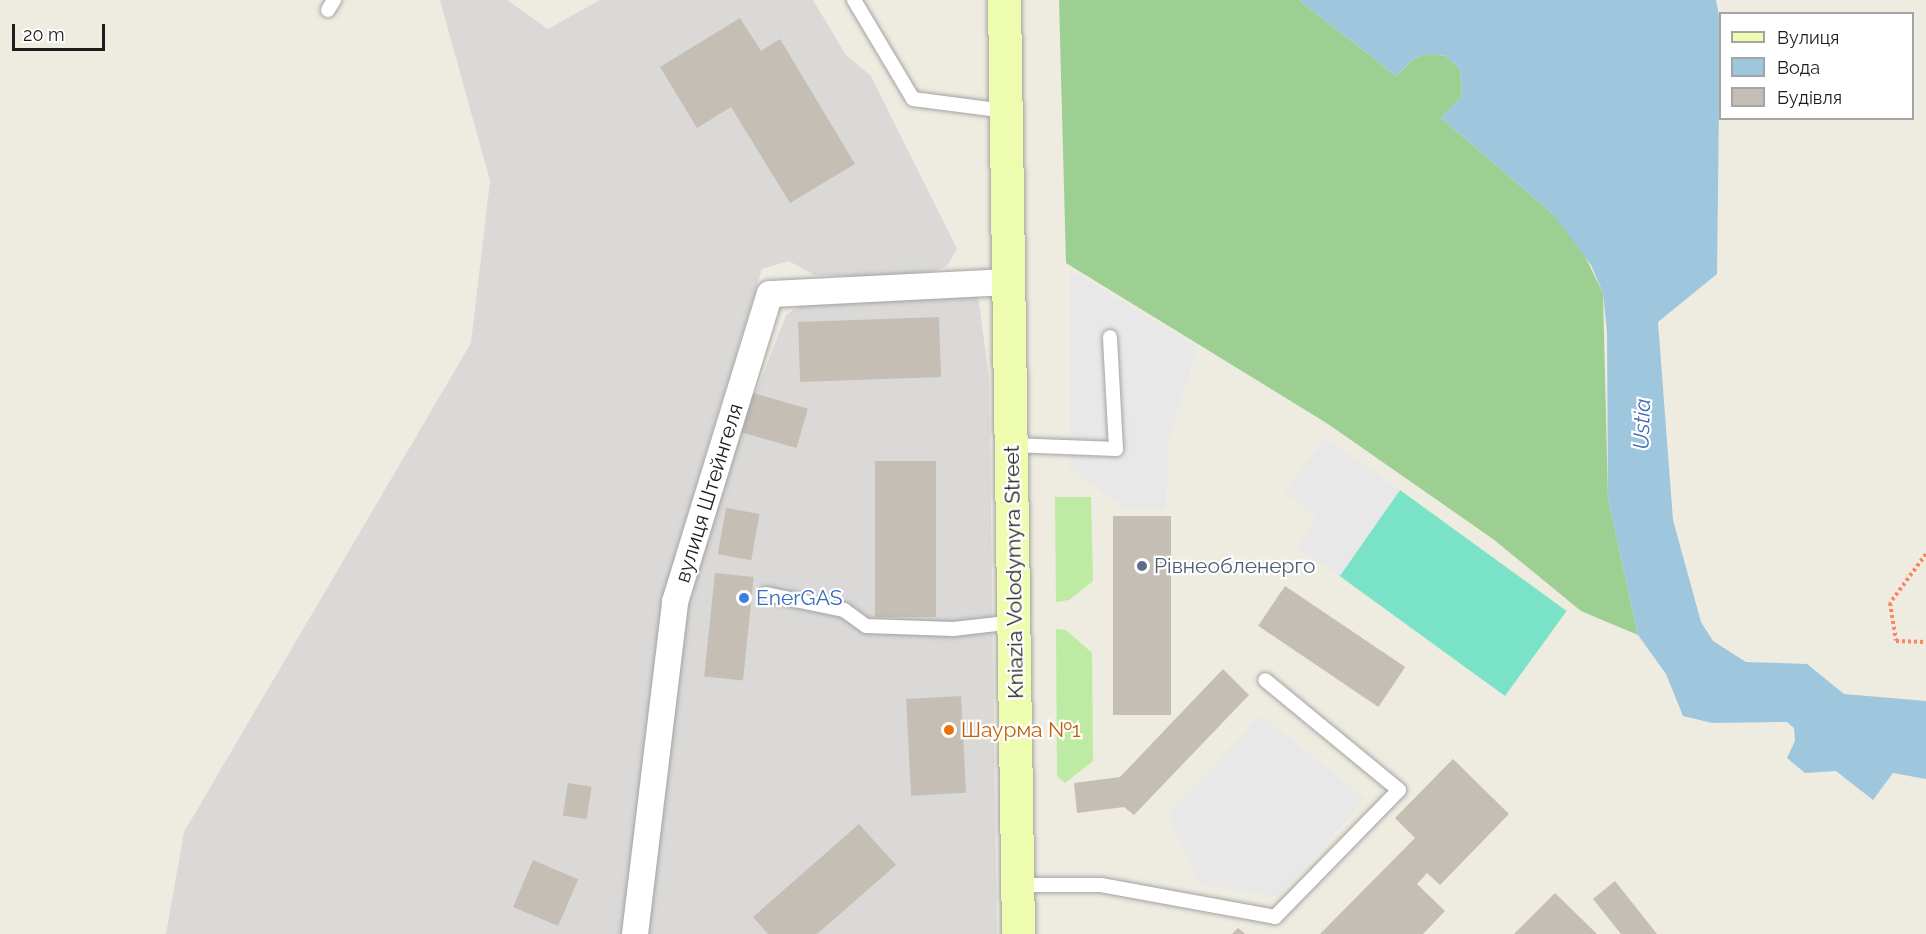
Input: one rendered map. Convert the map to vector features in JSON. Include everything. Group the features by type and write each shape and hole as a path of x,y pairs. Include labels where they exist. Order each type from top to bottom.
{"main road":[{"name":"Kniazia Volodymyra Street","path":"1004,0 1018,934"}],"street":[{"name":"вулиця Штейнгеля","path":"635,934 675,602 770,294 1010,282"}],"lane":[{"path":"854,0 913,99 1006,111"},
{"path":"1012,445 1116,449 1110,337"},
{"path":"766,594 844,610 866,626 953,629 1014,622"},
{"path":"1018,885 1101,885 1275,917 1399,790 1265,680"}],"path":[{"path":"1926,554 1890,603 1896,641 1926,642"}],"shaded area":[{"path":"440,0 507,0 548,29 600,0 813,0 846,55 871,76 957,249 947,266 915,278 814,275 789,261 762,269 676,551 650,698 623,934 166,934 184,832 471,343 490,181"},
{"path":"1070,270 1198,347 1168,441 1166,510 1126,509 1070,469"},
{"path":"978,295 989,378 997,934 645,934 680,612 714,501 786,315 808,300"},
{"path":"1326,438 1400,490 1340,576 1296,548 1316,517 1284,491"},
{"path":"1261,715 1366,799 1278,896 1201,885 1167,815"}],"green space":[{"path":"1059,0 1299,0 1396,76 1413,59 1428,54 1446,56 1460,69 1462,96 1441,118 1553,214 1578,242 1603,293 1608,498 1638,635 1581,611 1493,539 1328,424 1066,263"},
{"path":"1400,490 1567,611 1505,696 1338,575"},
{"path":"1055,497 1091,497 1093,581 1069,600 1056,602"},
{"path":"1056,629 1066,630 1092,653 1093,761 1065,783 1057,776"}],"water":[{"name":"Ustia","path":"1299,0 1716,0 1719,16 1717,274 1658,322 1673,520 1701,622 1713,641 1746,662 1807,664 1844,694 1926,701 1926,779 1893,773 1873,800 1836,771 1805,773 1787,758 1795,741 1794,728 1787,722 1712,723 1683,716 1666,674 1638,635 1608,498 1607,333 1603,293 1591,265 1553,214 1441,118 1462,96 1460,69 1446,56 1428,54 1413,59 1396,76"}],"building":[{"path":"740,18 761,51 780,39 855,164 790,203 731,107 697,128 660,67"},
{"path":"939,317 941,377 800,382 798,322"},
{"path":"753,393 808,409 796,448 742,432"},
{"path":"875,461 936,461 936,617 875,617"},
{"path":"726,508 759,514 751,560 718,554"},
{"name":"Рівнеобленерго","path":"1113,516 1171,516 1171,715 1113,715"},
{"path":"715,573 754,577 743,681 704,676"},
{"path":"1285,586 1405,667 1378,707 1258,626"},
{"path":"1223,669 1249,695 1134,815 1124,807 1077,813 1074,783 1120,777"},
{"path":"961,696 966,793 911,796 906,699"},
{"path":"1453,759 1509,814 1440,885 1427,873 1417,884 1445,911 1423,934 1320,934 1415,838 1395,818"},
{"path":"568,783 592,787 587,819 563,816"},
{"path":"859,824 896,865 817,934 768,934 753,917"},
{"path":"533,860 578,879 558,926 513,907"},
{"path":"1615,881 1657,934 1621,934 1593,899"},
{"path":"1555,893 1597,934 1514,934"},
{"path":"1238,928 1245,934 1232,934"}],"place":[{"name":"Рівнеобленерго","path":"1142,566"},
{"name":"EnerGAS","path":"744,598"},
{"name":"Шаурма №1","path":"949,730"}]}
